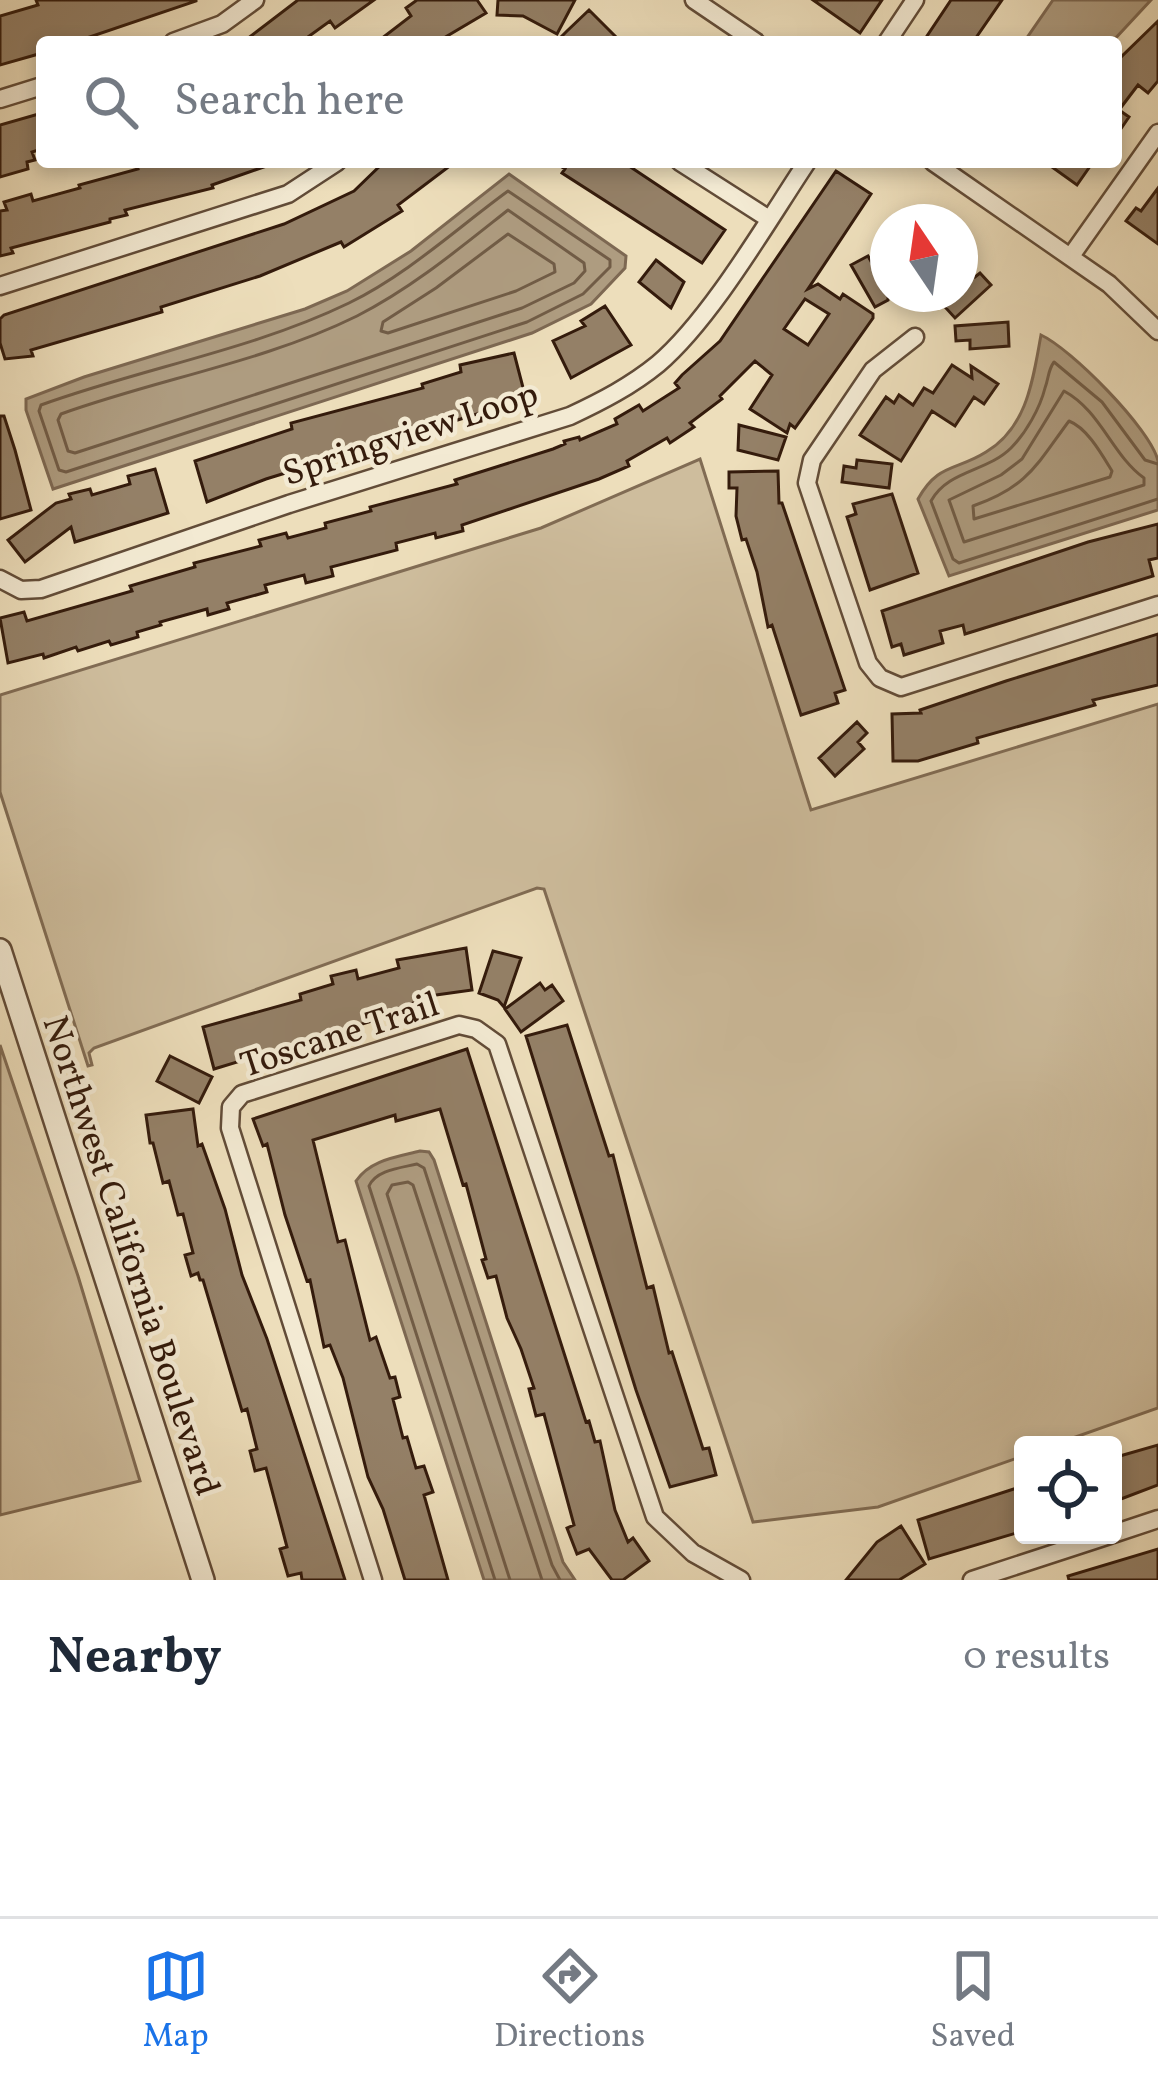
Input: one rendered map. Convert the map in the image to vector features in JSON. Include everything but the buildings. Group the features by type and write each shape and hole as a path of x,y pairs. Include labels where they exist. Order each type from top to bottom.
{"street":[{"path":"189,36 222,24 254,0"},
{"path":"694,0 748,36"},
{"path":"891,36 915,0"},
{"path":"0,100 36,88"},
{"path":"1072,256 1158,133"},
{"path":"0,286 288,194 328,168"},
{"path":"689,168 769,219"},
{"name":"Springview Loop","path":"0,579 21,590 41,589 570,416 614,396 660,362 691,330 803,168"},
{"path":"942,168 1072,256 1158,331"},
{"path":"915,338 873,370 812,460 807,483 868,663 880,678 901,687 1158,605"},
{"name":"Northwest California Boulevard","path":"0,950 203,1580"},
{"name":"Toscane Trail","path":"373,1580 230,1128 231,1107 242,1094 459,1025 476,1029 497,1044 655,1517 693,1552 741,1580"},
{"path":"1122,1532 1158,1520"},
{"path":"972,1580 1084,1544"}],"shaded area":[{"path":"700,459 811,810 1158,704 1158,1408 1079,1436 1014,1436 1014,1459 878,1507 753,1522 544,889 94,1048 88,1066 0,792 0,695 541,528"},
{"path":"0,1045 78,1276 140,1481 0,1515"}],"water":[{"path":"1053,0 1151,0 1118,36 1028,36"},
{"path":"509,174 626,256 625,268 591,304 532,333 53,489 26,399 305,309 347,291 411,251"},
{"path":"1041,335 1089,372 1141,430 1158,461 1158,510 949,576 918,499 940,473 986,452 1011,429 1026,400"},
{"path":"429,1152 434,1160 563,1562 575,1580 484,1580 356,1181 376,1164"}]}
